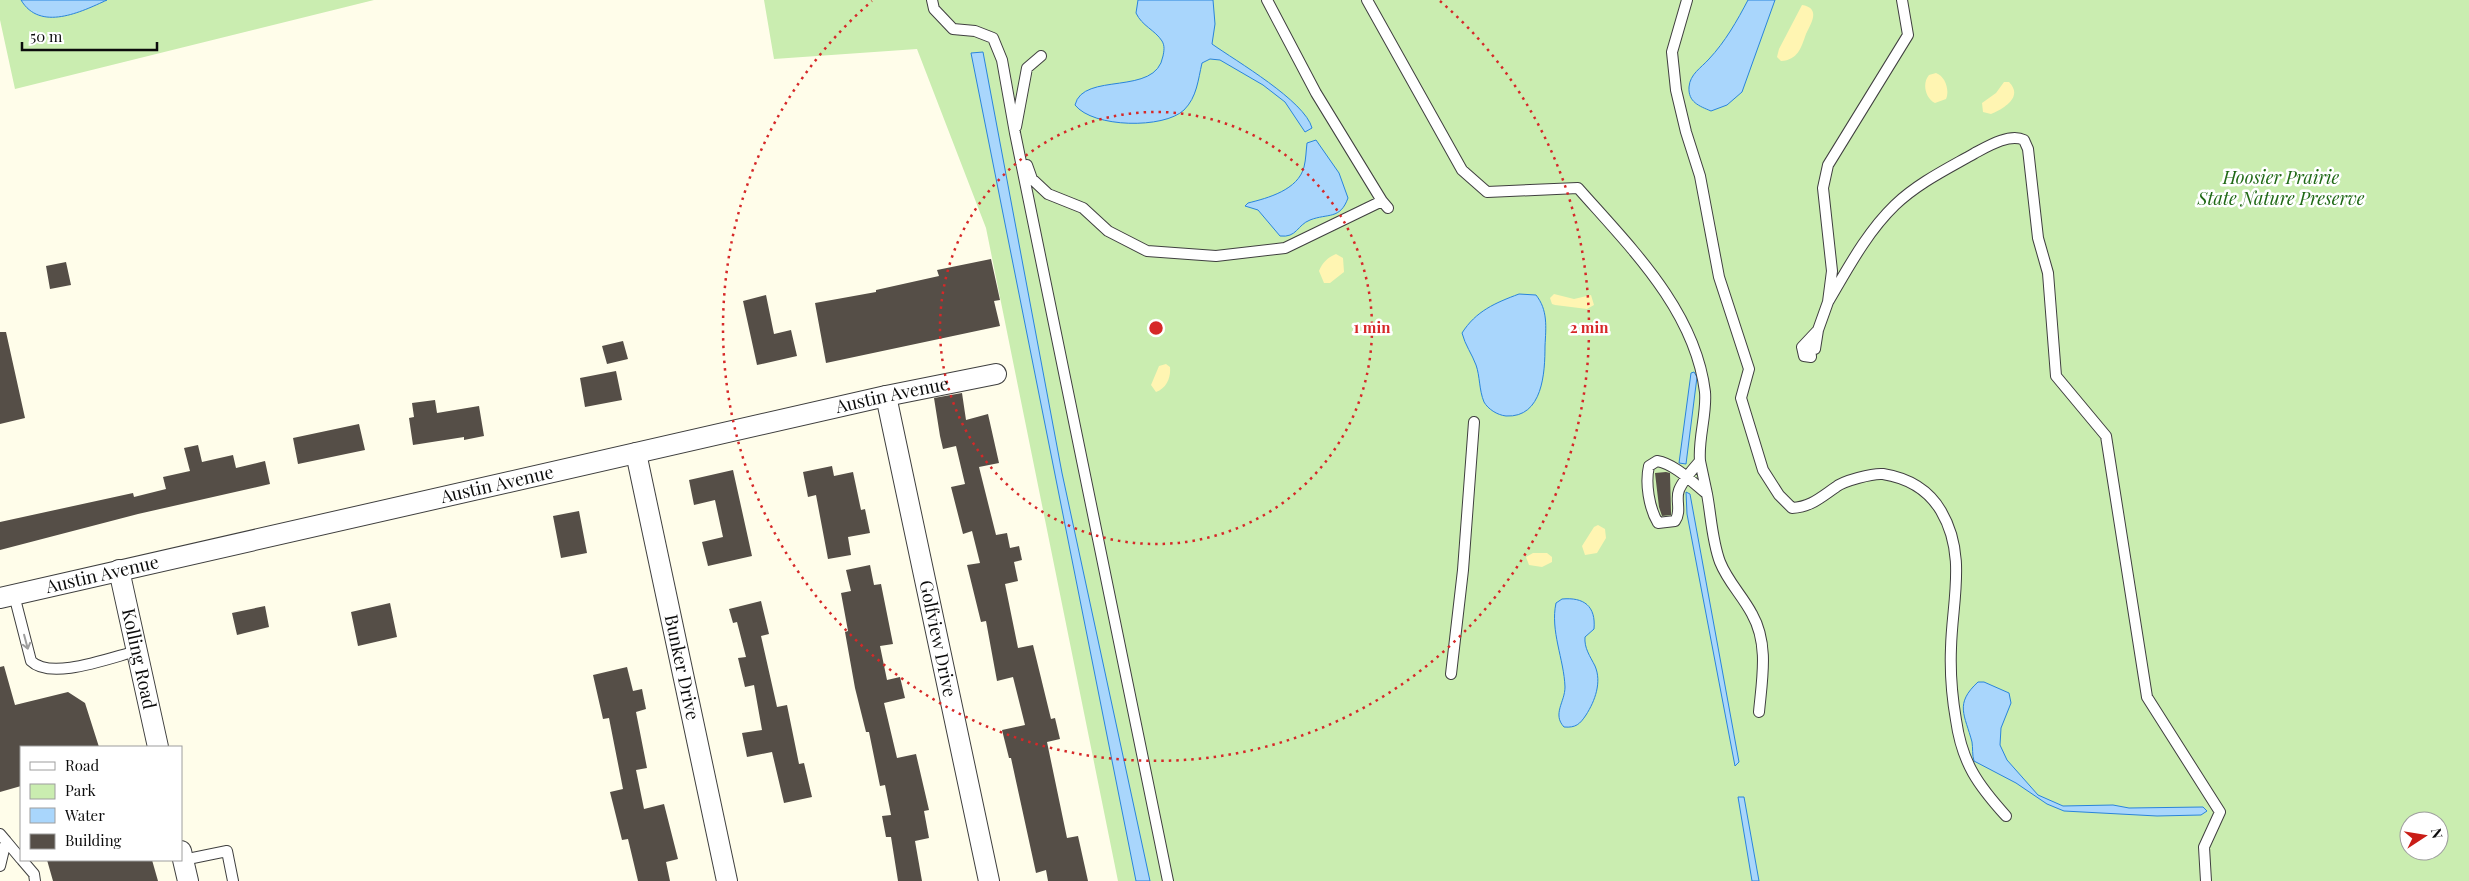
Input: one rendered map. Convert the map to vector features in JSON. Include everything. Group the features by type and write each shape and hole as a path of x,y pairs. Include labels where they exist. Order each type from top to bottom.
{"street":[{"name":"Austin Avenue","path":"7,596 886,396 996,374"},
{"name":"Golfview Drive","path":"886,396 989,881"},
{"name":"Bunker Drive","path":"636,453 726,881"},
{"name":"Kolling Road","path":"120,570 158,746"},
{"path":"182,855 188,881"}],"lane":[{"path":"932,0 934,9 953,29 975,31 993,38 1002,60 1015,133 1168,881"},
{"path":"1041,56 1027,68 1015,133 1032,180 1048,194 1083,208 1108,231 1147,251 1216,256 1285,248 1385,204 1316,93 1267,0"},
{"path":"1368,0 1462,170 1487,192 1578,188 1646,264 1689,336 1702,372 1705,395 1699,445 1700,461 1719,560 1729,581 1752,614 1760,633 1764,654 1759,712"},
{"path":"1688,0 1672,52 1676,90 1686,132 1700,176 1718,277 1749,370 1741,398 1763,470 1779,495 1792,508 1806,507 1826,496 1837,486 1881,474 1906,480 1923,488 1936,503 1950,526 1956,549 1958,578 1951,648 1956,721 1970,770 1982,789 2006,816"},
{"path":"1828,302 1832,271 1823,188 1828,165 1908,35 1902,0"},
{"path":"1818,330 1828,302 1866,239 1895,205 1928,180 1983,149 2008,139 2019,137 2024,140 2028,149 2038,238 2048,273 2056,376 2106,436 2146,697 2220,812 2204,847 2206,881"},
{"path":"1450,674 1463,570 1474,422"},
{"path":"1700,461 1686,478 1678,491 1679,516 1675,521 1658,523 1653,514 1647,473 1650,466 1657,461 1663,462 1686,478 1707,494"},
{"path":"7,596 31,661 37,667 52,670 66,668 137,651"},
{"path":"3,837 20,857"},
{"path":"0,866 3,837"},
{"path":"182,855 226,851 233,881"},
{"path":"24,861 34,874 35,881"}],"green space":[{"path":"0,0 374,0 15,89 0,20"},
{"name":"Hoosier Prairie State Nature Preserve","path":"764,0 2469,0 2469,881 1118,881 986,228 917,49 774,59"}],"sand":[{"path":"1802,5 1812,10 1812,22 1795,56 1781,61 1777,57 1779,49"},
{"path":"1936,73 1944,80 1947,95 1946,99 1935,103 1929,98 1925,86 1929,75"},
{"path":"2004,82 2009,82 2013,87 2014,93 2010,102 1991,114 1983,112 1982,103 1996,93"},
{"path":"1336,254 1343,258 1344,272 1330,283 1324,283 1319,271 1330,257"},
{"path":"1554,294 1574,299 1591,295 1594,305 1587,309 1555,305 1552,304 1550,298"},
{"path":"1166,364 1170,367 1169,378 1166,385 1156,392 1151,385 1159,366"},
{"path":"1598,525 1605,529 1606,538 1597,553 1585,555 1582,546 1594,527"},
{"path":"1533,553 1547,553 1552,557 1552,562 1542,567 1529,565 1526,557"}],"water":[{"path":"21,0 107,0 73,14 50,17 39,15 29,10"},
{"path":"1138,0 1213,0 1215,24 1212,44 1284,94 1307,117 1312,128 1305,132 1285,102 1263,85 1220,60 1210,59 1202,63 1192,100 1184,110 1174,116 1145,123 1129,123 1112,122 1084,113 1075,105 1081,95 1091,89 1105,85 1134,81 1147,76 1158,68 1163,56 1164,45 1159,37 1145,25 1136,13"},
{"path":"1748,0 1775,0 1742,92 1727,105 1711,111 1692,100 1689,92 1691,78 1715,52"},
{"path":"983,52 1062,473 1150,881 1136,881 971,53"},
{"path":"1316,140 1339,173 1348,198 1345,205 1337,213 1310,220 1294,233 1280,236 1258,210 1245,206 1248,203 1281,192 1296,182 1304,167 1307,143"},
{"path":"1519,294 1536,295 1543,307 1546,325 1544,368 1535,402 1528,410 1518,415 1506,416 1493,411 1484,402 1476,365 1462,333 1467,325 1480,313"},
{"path":"1694,372 1697,377 1686,464 1679,463 1691,373"},
{"path":"1686,492 1690,494 1739,762 1735,766 1687,514"},
{"path":"1562,599 1577,600 1587,605 1591,609 1594,621 1594,629 1585,637 1585,645 1597,672 1598,685 1595,698 1586,715 1582,721 1572,727 1564,727 1559,717 1565,687 1556,634 1555,614 1556,603"},
{"path":"1978,682 1984,682 2009,693 2011,703 2001,728 2000,745 2007,760 2038,795 2063,806 2113,805 2129,808 2203,807 2207,811 2201,815 2157,816 2064,811 2047,804 2016,783 1974,761 1972,742 1963,710 1966,697"},
{"path":"1738,797 1744,797 1759,881 1752,881"}],"building":[{"path":"991,259 1000,300 994,301 1000,326 826,363 815,303 876,292 876,290 939,276 937,270"},
{"path":"66,262 71,285 50,289 46,266"},
{"path":"766,295 774,334 791,330 797,356 757,365 743,301"},
{"path":"0,332 6,332 25,418 0,424"},
{"path":"623,341 628,359 607,364 602,346"},
{"path":"616,371 622,400 585,407 580,378"},
{"path":"962,393 966,420 988,414 999,463 979,467 996,535 1007,533 1010,548 1019,546 1022,560 1014,562 1018,581 1005,584 1018,648 1033,645 1051,719 1055,718 1060,739 1047,742 1067,838 1078,836 1088,881 1048,881 1046,870 1036,873 1011,758 1009,758 1002,730 1025,725 1013,677 997,681 986,621 981,622 967,565 980,563 972,531 963,534 951,487 965,484 956,446 943,449 934,398"},
{"path":"435,400 437,413 479,406 484,436 464,440 464,437 413,445 409,418 414,417 412,403"},
{"path":"359,424 365,450 298,464 293,438"},
{"path":"198,445 202,462 233,455 236,468 265,461 270,484 138,514 0,550 0,522 133,493 134,497 166,489 163,477 190,471 184,448"},
{"path":"832,466 834,476 853,472 861,510 865,509 870,533 848,537 851,555 828,559 816,495 808,497 803,472"},
{"path":"733,470 752,556 708,566 702,542 723,537 715,500 694,505 689,480"},
{"path":"1655,473 1670,473 1671,515 1662,516 1659,507"},
{"path":"579,511 587,553 561,558 553,516"},
{"path":"870,565 874,585 881,584 893,644 880,646 887,680 900,677 905,698 884,703 897,758 916,754 929,810 924,811 929,838 915,841 922,881 898,881 891,837 886,837 882,816 891,815 885,785 880,786 869,732 866,732 855,688 845,632 848,631 841,593 851,591 846,570"},
{"path":"761,601 769,634 761,636 777,707 787,705 799,764 804,763 812,797 784,803 772,752 747,757 742,733 762,730 754,685 745,687 738,658 746,657 737,622 733,623 729,609"},
{"path":"390,603 397,637 358,646 351,612"},
{"path":"265,606 269,627 237,635 232,613"},
{"path":"4,666 15,705 68,692 85,703 99,746 20,746 20,786 0,792 0,667"},
{"path":"627,667 633,691 642,689 646,709 636,712 647,768 636,770 644,809 664,804 678,859 666,862 670,881 638,881 628,839 622,840 610,792 623,789 609,718 603,719 593,675"},
{"path":"47,861 152,861 158,881 53,881"}]}
